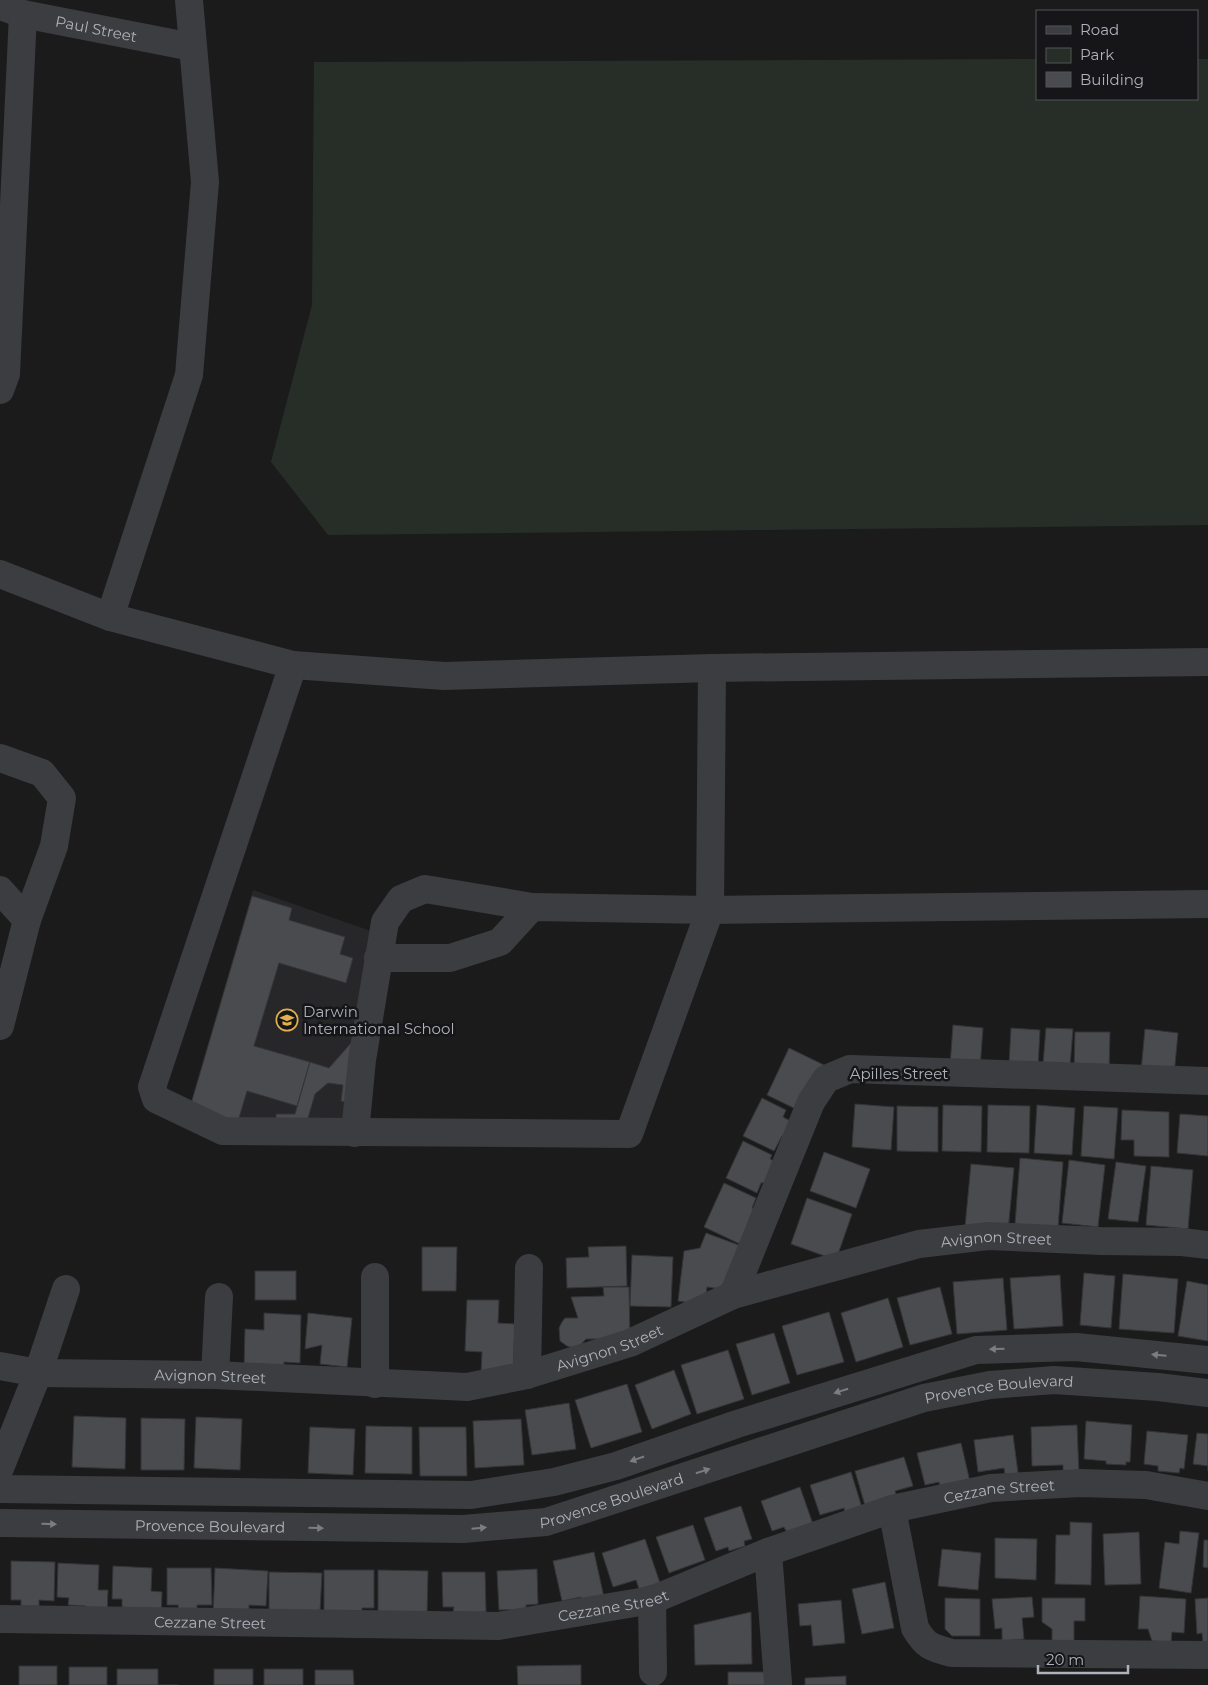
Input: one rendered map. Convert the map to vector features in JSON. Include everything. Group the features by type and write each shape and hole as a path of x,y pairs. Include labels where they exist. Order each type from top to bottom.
{"street":[{"path":"110,617 189,375 205,182 189,0"},
{"path":"2,378 11,10"},
{"name":"Paul Street","path":"11,10 192,47"},
{"path":"0,574 110,617 293,665 444,676 712,668 1208,662"},
{"path":"293,665 152,1087 156,1099 222,1131 629,1134 710,910 712,668"},
{"path":"0,758 42,773 62,798 54,846 27,920 0,1026"},
{"path":"355,1133 362,1060 385,922 401,899 425,889 532,907 710,910 1208,904"},
{"path":"0,890 27,920"},
{"path":"378,958 450,958 500,942 532,907"},
{"name":"Apilles Street","path":"733,1295 810,1102 826,1079 850,1069 1208,1081"},
{"name":"Avignon Street","path":"0,1366 38,1373 215,1375 467,1387 527,1375 630,1343 733,1295 919,1244 988,1236 1100,1241 1182,1242 1208,1245"},
{"path":"527,1375 529,1268"},
{"path":"375,1384 376,1277"},
{"path":"0,1468 38,1373 66,1290"},
{"path":"215,1375 219,1297"},
{"name":"Provence Boulevard","path":"0,1489 471,1495 554,1482 616,1466 853,1387 976,1350 1076,1347 1208,1360"},
{"name":"Provence Boulevard","path":"0,1523 463,1530 546,1522 924,1398 990,1385 1054,1380 1158,1387 1208,1393"},
{"name":"Cezzane Street","path":"0,1619 498,1626 652,1600 768,1552 892,1508 991,1488 1070,1484 1146,1485 1208,1496"},
{"path":"892,1508 915,1628 923,1642 936,1649 952,1653 1208,1655"},
{"path":"768,1552 778,1683"},
{"path":"652,1600 653,1672"}],"shaded area":[{"name":"Darwin International School","path":"253,890 371,931 342,1130 191,1125 191,1108"}],"green space":[{"path":"1036,59 1036,100 1198,100 1198,59 1208,59 1208,525 328,535 271,462 312,305 314,62"}],"building":[{"path":"252,896 292,908 289,920 345,937 340,954 353,958 346,983 279,963 254,1046 310,1062 297,1106 247,1091 236,1128 188,1114"},
{"path":"953,1025 983,1028 980,1069 950,1066"},
{"path":"1011,1028 1040,1030 1038,1067 1009,1065"},
{"path":"1046,1028 1073,1029 1070,1066 1043,1064"},
{"path":"1145,1029 1178,1033 1174,1075 1141,1071"},
{"path":"1075,1032 1110,1032 1109,1071 1074,1070"},
{"path":"351,1043 361,1063 353,1104 341,1101 343,1085 328,1083 315,1094 306,1125 276,1124 276,1114 295,1114 310,1062 329,1068"},
{"path":"789,1048 824,1065 802,1112 767,1095"},
{"path":"762,1098 786,1110 783,1117 796,1124 790,1136 782,1136 774,1151 743,1136"},
{"path":"855,1104 894,1107 891,1150 852,1147"},
{"path":"943,1105 982,1106 981,1152 942,1151"},
{"path":"988,1105 1030,1106 1029,1153 987,1152"},
{"path":"1037,1105 1075,1108 1072,1155 1034,1153"},
{"path":"897,1106 938,1107 938,1152 897,1151"},
{"path":"1084,1106 1118,1108 1114,1159 1081,1156"},
{"path":"1122,1110 1169,1112 1169,1157 1134,1156 1134,1140 1121,1140"},
{"path":"1180,1114 1208,1116 1208,1156 1177,1153"},
{"path":"743,1141 772,1155 770,1159 779,1163 770,1182 761,1183 757,1193 726,1178"},
{"path":"824,1152 870,1169 856,1208 810,1191"},
{"path":"1020,1158 1063,1162 1058,1228 1015,1224"},
{"path":"1069,1160 1105,1165 1098,1227 1062,1223"},
{"path":"1116,1162 1146,1166 1138,1222 1108,1219"},
{"path":"971,1164 1014,1168 1008,1231 965,1227"},
{"path":"1151,1166 1193,1170 1188,1229 1146,1225"},
{"path":"724,1183 756,1198 752,1208 763,1213 740,1244 704,1227"},
{"path":"807,1198 852,1214 836,1260 791,1244"},
{"path":"706,1233 744,1247 728,1290 707,1287 705,1305 678,1301 684,1251 700,1248"},
{"path":"626,1246 627,1286 567,1288 566,1258 589,1257 588,1247"},
{"path":"422,1247 457,1247 456,1291 422,1291"},
{"path":"632,1255 673,1257 671,1307 630,1306"},
{"path":"255,1271 296,1271 296,1300 255,1300"},
{"path":"1084,1273 1115,1276 1111,1328 1080,1325"},
{"path":"1123,1274 1178,1279 1174,1333 1119,1329"},
{"path":"1060,1275 1063,1326 1014,1329 1010,1278"},
{"path":"1003,1278 1007,1330 957,1334 953,1282"},
{"path":"1187,1281 1208,1285 1208,1341 1178,1336"},
{"path":"603,1287 629,1287 630,1339 586,1339 577,1349 567,1346 560,1341 559,1328 565,1318 578,1318 571,1297 604,1296"},
{"path":"940,1287 952,1334 910,1345 897,1298"},
{"path":"888,1298 903,1347 856,1362 841,1313"},
{"path":"467,1300 499,1300 498,1323 515,1324 513,1375 481,1373 482,1352 465,1351"},
{"path":"829,1312 844,1362 797,1375 782,1326"},
{"path":"264,1313 301,1315 300,1363 284,1362 284,1371 244,1370 245,1329 264,1330"},
{"path":"308,1313 352,1318 347,1367 320,1364 322,1345 305,1349"},
{"path":"774,1333 790,1383 752,1395 736,1344"},
{"path":"728,1350 744,1399 697,1414 681,1365"},
{"path":"674,1370 691,1414 652,1429 635,1385"},
{"path":"627,1384 642,1432 591,1448 575,1400"},
{"path":"569,1403 576,1449 532,1455 525,1410"},
{"path":"74,1416 126,1418 125,1469 72,1467"},
{"path":"196,1417 242,1419 240,1470 194,1468"},
{"path":"141,1418 185,1419 184,1470 141,1470"},
{"path":"521,1419 524,1465 475,1468 473,1421"},
{"path":"1086,1421 1132,1425 1130,1462 1126,1462 1126,1465 1106,1464 1106,1461 1084,1459"},
{"path":"1077,1425 1079,1475 1063,1475 1063,1465 1032,1466 1031,1427"},
{"path":"366,1426 412,1427 412,1474 365,1473"},
{"path":"310,1427 355,1429 353,1475 308,1473"},
{"path":"419,1427 466,1427 467,1476 420,1476"},
{"path":"1147,1431 1188,1435 1184,1469 1180,1468 1179,1473 1158,1471 1158,1466 1144,1464"},
{"path":"1197,1433 1208,1434 1208,1466 1193,1464"},
{"path":"1013,1435 1019,1480 1006,1482 1004,1468 978,1472 974,1440"},
{"path":"961,1443 971,1486 940,1488 939,1482 925,1485 917,1453"},
{"path":"904,1457 913,1486 895,1491 897,1498 868,1516 855,1471"},
{"path":"851,1472 864,1514 847,1519 844,1508 820,1515 810,1485"},
{"path":"800,1487 815,1530 786,1531 784,1527 772,1531 761,1501"},
{"path":"741,1506 752,1539 744,1541 745,1546 729,1551 728,1547 716,1551 704,1518"},
{"path":"1070,1522 1092,1523 1091,1585 1055,1584 1056,1535 1070,1535"},
{"path":"693,1525 705,1560 669,1573 656,1537"},
{"path":"1180,1531 1199,1533 1191,1593 1159,1588 1165,1542 1179,1544"},
{"path":"1139,1532 1141,1584 1105,1585 1103,1534"},
{"path":"995,1538 1037,1539 1036,1580 995,1578"},
{"path":"645,1539 660,1583 639,1589 636,1580 613,1587 602,1553"},
{"path":"1204,1540 1208,1540 1208,1568 1203,1567"},
{"path":"942,1549 981,1553 978,1590 938,1586"},
{"path":"594,1552 605,1602 583,1607 581,1597 562,1601 553,1561"},
{"path":"11,1561 55,1562 54,1601 39,1600 39,1606 21,1606 21,1600 11,1600"},
{"path":"58,1563 99,1565 98,1590 108,1590 107,1615 85,1614 86,1606 68,1605 69,1598 57,1597"},
{"path":"113,1566 152,1568 151,1591 162,1592 161,1616 122,1607 122,1599 112,1599"},
{"path":"167,1568 211,1568 212,1605 197,1605 197,1610 179,1610 178,1605 167,1605"},
{"path":"215,1568 268,1571 266,1606 249,1605 249,1610 213,1616"},
{"path":"537,1569 538,1604 526,1605 526,1609 499,1610 497,1571"},
{"path":"324,1570 374,1570 374,1608 362,1608 362,1612 324,1620"},
{"path":"378,1570 428,1571 427,1614 378,1620"},
{"path":"269,1572 322,1573 320,1611 269,1619"},
{"path":"442,1572 485,1572 486,1612 453,1612 454,1607 443,1607"},
{"path":"885,1582 894,1628 862,1634 852,1589"},
{"path":"1140,1596 1186,1599 1184,1633 1172,1632 1171,1642 1152,1641 1148,1629 1138,1629"},
{"path":"1032,1597 1034,1617 1022,1618 1024,1639 1002,1641 1002,1628 995,1629 992,1599"},
{"path":"945,1598 980,1599 980,1636 952,1636 945,1629"},
{"path":"1042,1598 1085,1598 1085,1621 1074,1621 1074,1641 1052,1641 1052,1629 1042,1622"},
{"path":"1208,1598 1208,1643 1203,1643 1202,1633 1197,1634 1195,1599"},
{"path":"841,1600 845,1643 813,1646 811,1625 800,1626 798,1604"},
{"path":"751,1612 752,1664 695,1665 694,1625"},
{"path":"581,1665 581,1685 518,1685 517,1666"},
{"path":"19,1666 57,1666 57,1685 19,1685"},
{"path":"69,1667 107,1667 107,1685 69,1685"},
{"path":"117,1669 158,1669 158,1685 117,1685"},
{"path":"214,1669 253,1669 253,1685 214,1685"},
{"path":"264,1669 303,1669 303,1685 264,1685"},
{"path":"315,1670 353,1670 354,1685 315,1685"},
{"path":"728,1672 766,1672 766,1685 728,1685"},
{"path":"846,1676 846,1685 805,1685 805,1678"}],"place":[{"name":"Darwin International School","path":"287,1020"}]}
